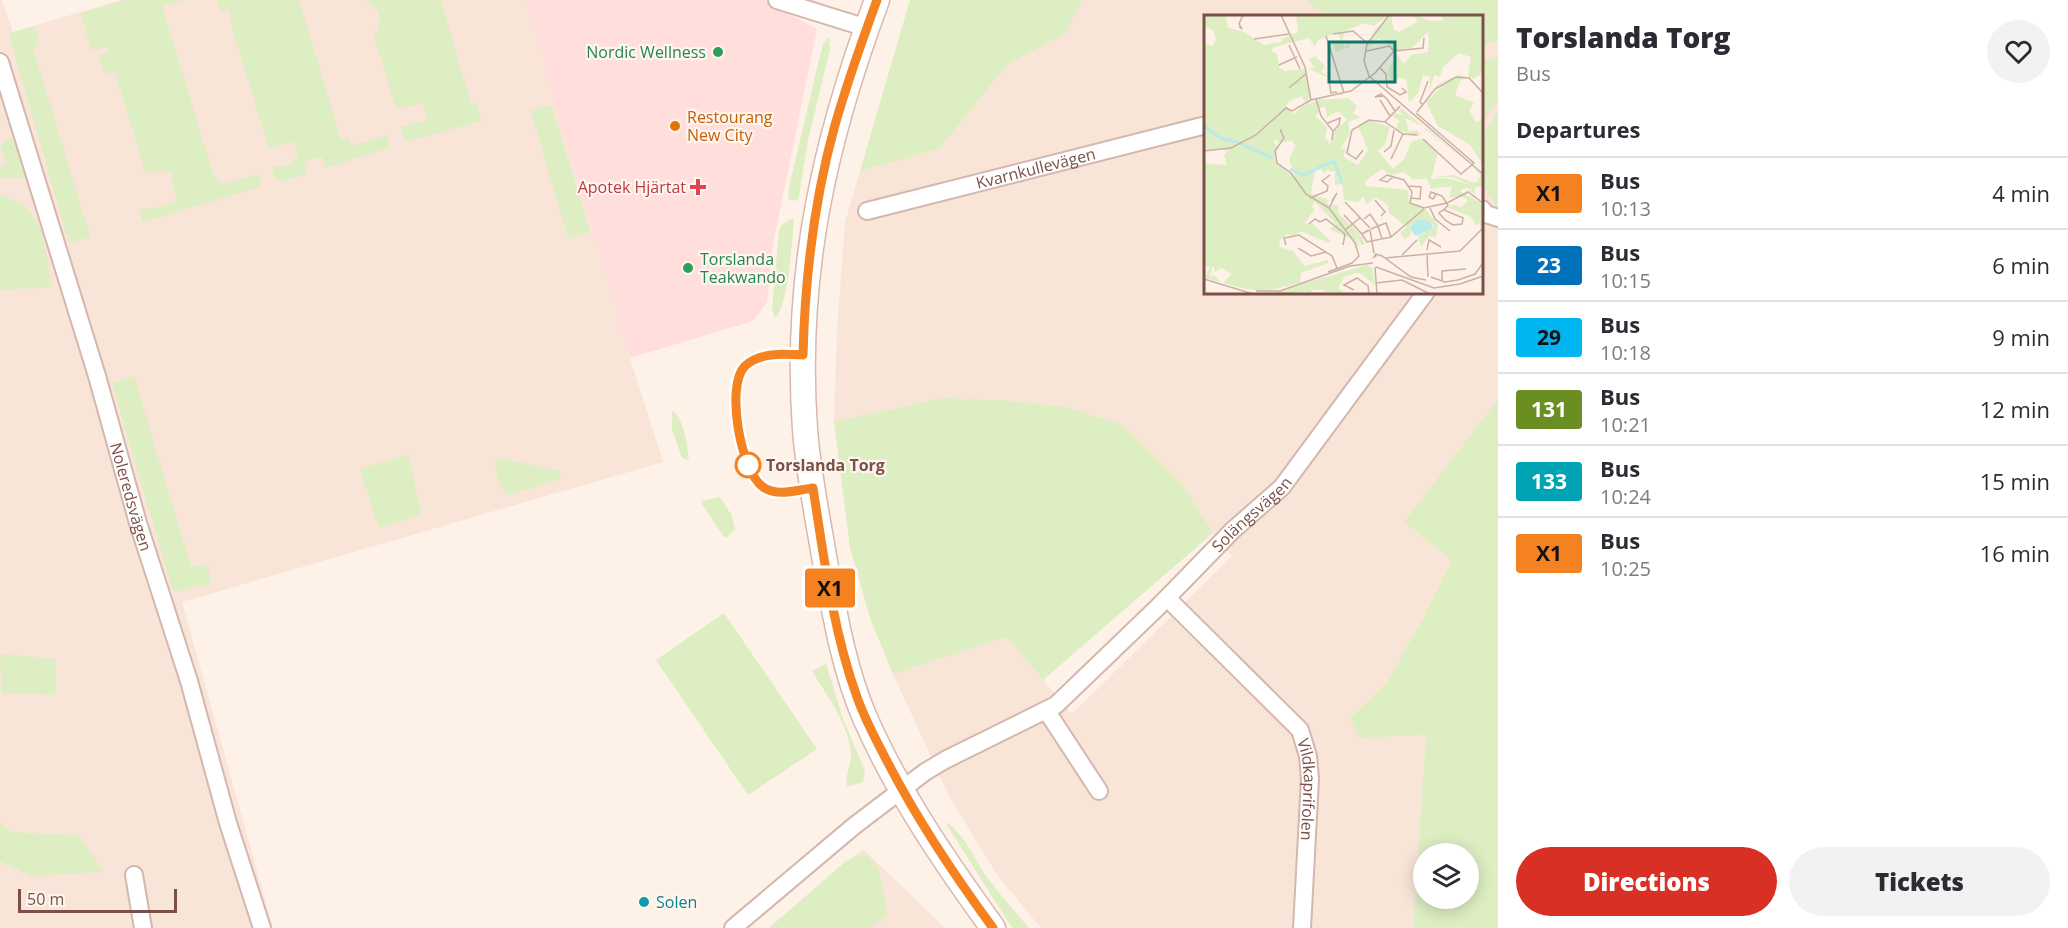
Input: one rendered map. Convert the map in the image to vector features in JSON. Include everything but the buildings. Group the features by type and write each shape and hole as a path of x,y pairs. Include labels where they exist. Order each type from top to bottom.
{"street":[{"path":"777,0 867,28"},
{"path":"877,0 834,126 816,213 804,306 802,364 805,430 826,565 846,662 865,717 901,789 938,849 993,928"},
{"name":"Noleredsvägen","path":"1,65 97,376 141,532 189,681 228,823 262,928"},
{"name":"Kvarnkullevägen","path":"867,211 984,179 1204,125"},
{"name":"Solängsvägen","path":"733,928 901,789 945,760 1056,705 1167,598 1233,530 1282,487 1425,294"},
{"name":"Vildkaprifolen","path":"1167,598 1300,730 1308,756 1310,779 1302,928"},
{"path":"1046,710 1099,791"},
{"path":"134,875 143,928"}],"shaded area":[{"path":"0,0 2,0 13,32 121,0 525,0 630,358 663,462 182,602 273,928 0,928 0,861 30,876 79,835 13,832 0,823"},
{"path":"525,0 764,0 817,29 773,244 767,302 753,321 630,358"},
{"path":"1082,0 1306,0 1325,15 1204,15 1204,294 1483,294 1483,187 1498,207 1498,399 1404,522 1452,560 1386,684 1350,718 1359,738 1426,735 1419,843 1413,843 1413,928 1041,928 997,875 949,796 893,674 1007,637 1072,714 1232,556 1213,533 1182,484 1123,425 1068,407 1002,400 944,398 834,422 837,329 845,222 860,171 939,149 1007,65 1065,34"},
{"path":"1498,42 1498,110 1483,135 1483,45"},
{"path":"863,849 945,928 770,928"}],"green space":[{"path":"125,0 184,0 162,6 214,177 218,177 221,185 258,174 260,187 143,222 138,210 177,201 170,171 145,172 115,72 105,74 99,55 108,52 106,47 91,50 81,13"},
{"path":"217,0 299,0 341,140 348,138 351,146 387,135 389,148 325,168 322,156 304,162 307,173 283,181 275,179 272,167 288,166 298,157 294,142 269,149 235,38 229,10 221,12"},
{"path":"366,0 441,0 471,104 477,103 481,121 406,142 400,127 428,120 423,103 396,109 374,35 380,20 378,11"},
{"path":"910,0 1082,0 1065,34 1007,65 939,149 860,171"},
{"path":"1306,0 1498,0 1498,42 1483,45 1483,15 1325,15"},
{"path":"34,26 40,45 33,48 90,237 69,243 9,35"},
{"path":"829,37 830,49 808,140 798,201 788,199 823,44"},
{"path":"1498,58 1498,100 1483,122 1483,61"},
{"path":"551,105 590,232 568,238 531,111"},
{"path":"1498,110 1498,208 1483,187 1483,135"},
{"path":"10,139 16,143 27,178 0,178 0,167 6,165 0,145"},
{"path":"0,194 26,206 42,231 52,287 0,290"},
{"path":"790,219 794,219 787,286 780,311 775,318 772,309 779,231"},
{"path":"134,376 191,567 207,564 211,579 209,584 175,592 172,588 112,383"},
{"path":"943,398 1002,400 1068,407 1123,425 1182,484 1213,533 1043,680 1007,637 893,674 871,621 850,548 834,422"},
{"path":"1498,399 1498,928 1413,928 1414,909 1479,909 1479,843 1419,843 1426,735 1359,738 1350,718 1386,684 1452,560 1404,522"},
{"path":"672,411 677,415 683,427 689,460 682,458 672,430"},
{"path":"408,455 422,514 379,528 360,469"},
{"path":"497,459 559,471 561,479 508,495 498,478"},
{"path":"720,497 732,516 735,530 727,537 724,537 702,504 702,501"},
{"path":"724,613 817,749 748,795 656,660"},
{"path":"0,654 56,659 55,695 2,693"},
{"path":"826,664 843,719 865,773 863,782 847,787 846,779 851,754 846,732 842,721 812,671"},
{"path":"945,822 958,832 987,877 1029,928 1012,928"},
{"path":"0,823 13,832 79,835 104,872 30,876 0,861"},
{"path":"857,855 868,856 878,867 887,911 883,919 869,928 769,928 846,861"}],"bus line":[{"name":"X1","path":"877,0 834,126 822,182 804,306 803,355 769,355 747,364 736,386 736,406 748,465 753,477 762,487 778,492 813,488 846,662 865,717 901,789 932,840 993,928"}],"place":[{"name":"Nordic Wellness","path":"718,52"},
{"name":"Restourang New City","path":"675,126"},
{"name":"Apotek Hjärtat","path":"698,187"},
{"name":"Torslanda Teakwando","path":"688,268"},
{"name":"Torslanda Torg","path":"748,465"},
{"name":"Solen","path":"644,902"}]}
